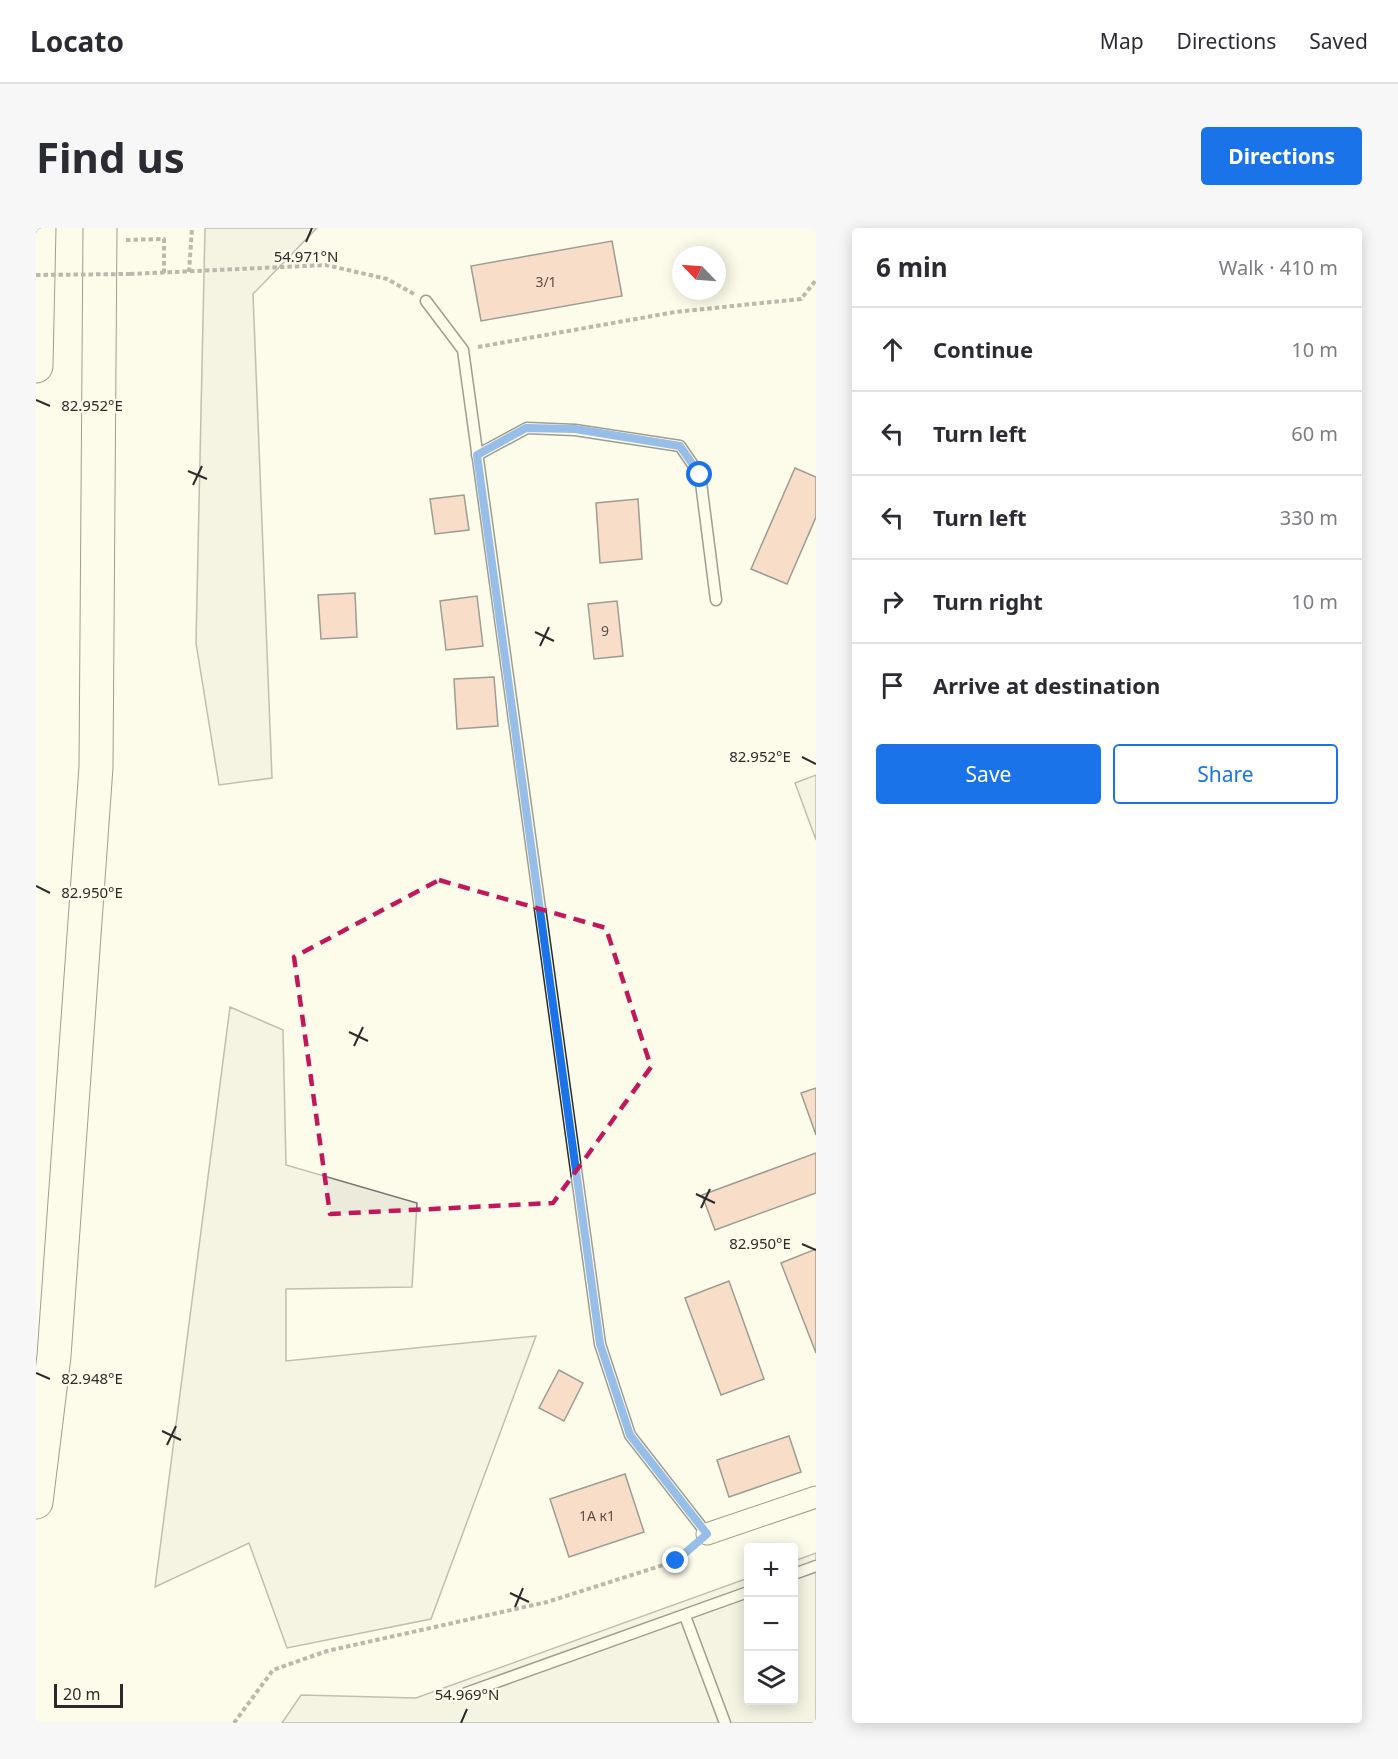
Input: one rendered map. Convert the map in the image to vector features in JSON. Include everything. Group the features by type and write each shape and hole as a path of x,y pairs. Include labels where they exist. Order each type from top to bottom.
{"main road":[{"path":"36,366 39,228"},
{"path":"36,1502 54,1356 96,767 100,234"}],"street":[{"path":"707,1534 816,1497"}],"lane":[{"path":"426,302 462,350 600,1344 630,1435 707,1534"},
{"path":"477,455 526,428 575,429 680,446 700,475 716,600"},
{"path":"798,1573 816,1566"},
{"path":"466,1693 744,1594"},
{"path":"685,1616 725,1723"}],"path":[{"path":"189,272 192,228"},
{"path":"100,234 164,239 164,273"},
{"path":"36,275 164,273 326,265 387,279 426,302"},
{"path":"462,350 675,312 801,299 816,280"},
{"path":"234,1723 273,1670 327,1651 547,1602 676,1561 707,1534"}],"highlighted area":[{"path":"439,880 606,928 651,1067 553,1203 330,1214 294,957"}],"shaded area":[{"path":"205,228 317,228 253,294 272,778 219,785 196,643"},
{"path":"816,775 816,840 795,783"},
{"path":"230,1007 283,1030 286,1165 417,1203 412,1287 286,1289 286,1361 536,1336 431,1619 287,1648 249,1543 155,1587"},
{"path":"816,1553 816,1723 282,1723 301,1695 416,1698 744,1579 744,1705 798,1705 798,1560"}],"building":[{"path":"612,241 622,296 481,321 471,266"},
{"path":"795,468 816,477 816,517 787,584 751,569"},
{"path":"464,495 469,530 435,534 430,499"},
{"path":"638,499 642,559 600,563 596,503"},
{"path":"355,593 357,637 321,639 318,595"},
{"path":"477,596 483,646 446,650 440,601"},
{"path":"617,601 623,656 594,659 588,604"},
{"path":"494,677 498,726 457,729 454,679"},
{"path":"816,1088 816,1135 801,1093"},
{"path":"816,1153 816,1193 715,1230 702,1195"},
{"path":"816,1249 816,1353 781,1263"},
{"path":"729,1281 764,1379 721,1395 685,1298"},
{"path":"559,1370 583,1383 564,1421 539,1408"},
{"path":"789,1436 801,1472 729,1497 717,1460"},
{"path":"625,1474 644,1532 569,1557 550,1499"}],"route":[{"path":"676,1561 707,1534 630,1435 600,1344 477,455 526,428 575,429 680,446 700,475"}]}
